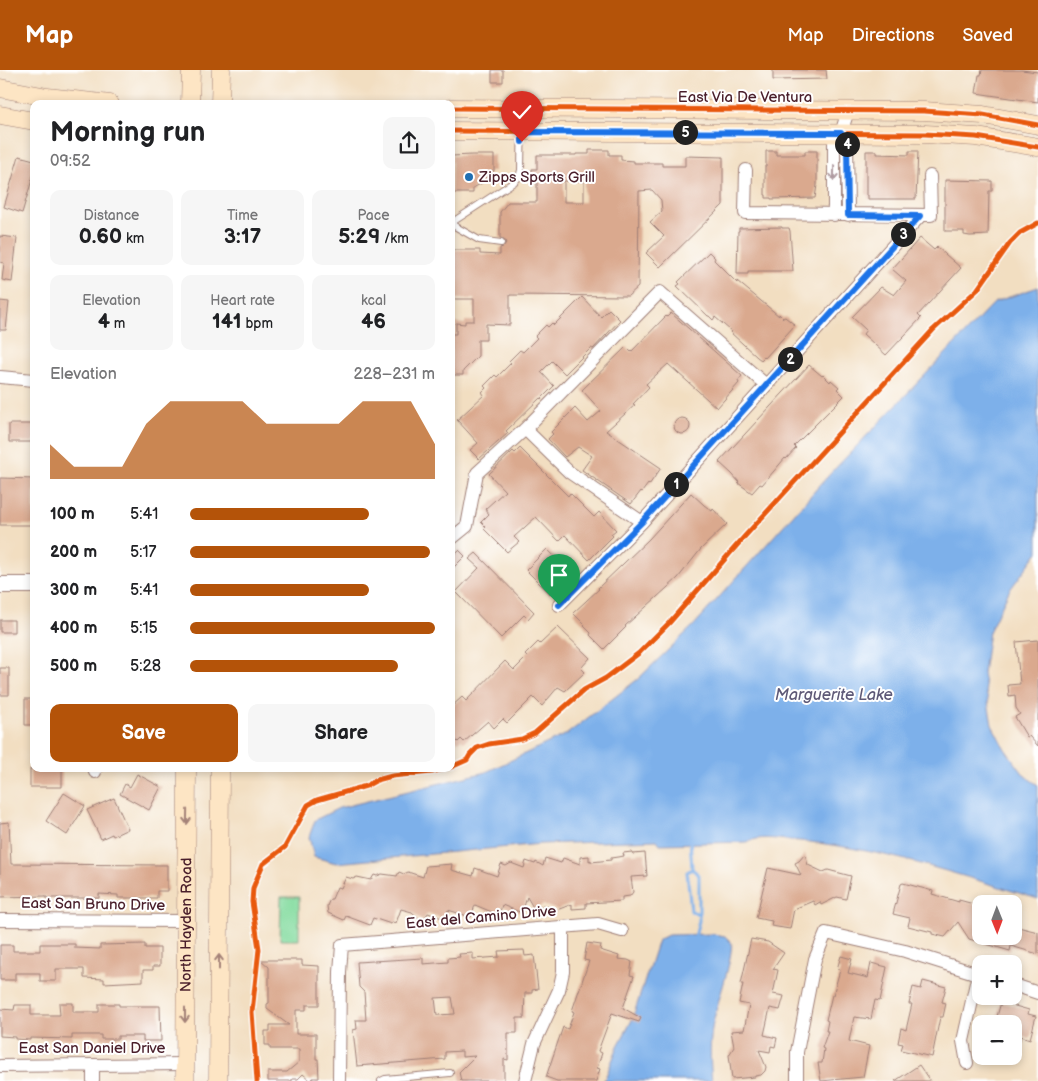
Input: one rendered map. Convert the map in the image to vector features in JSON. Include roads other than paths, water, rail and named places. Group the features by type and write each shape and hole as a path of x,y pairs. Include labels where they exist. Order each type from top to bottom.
{"main road":[{"path":"190,100 191,70"},
{"path":"220,100 221,70"},
{"path":"0,88 74,100"},
{"name":"East Via De Ventura","path":"455,108 954,113 1012,119 1038,125"},
{"path":"0,115 30,120"},
{"path":"455,131 841,133 961,136 1004,140 1038,147"},
{"name":"North Hayden Road","path":"185,1073 187,772"},
{"path":"218,1081 220,772"}],"street":[{"path":"834,215 834,143 841,133 848,111"},
{"path":"841,133 847,142 848,215"},
{"path":"746,170 745,213 931,215 930,176"},
{"path":"559,605 642,522 920,216"},
{"path":"455,536 467,526 477,473 525,429 660,292 766,385"},
{"path":"0,377 30,380"},
{"path":"525,429 569,472 642,522"},
{"path":"0,585 30,585"},
{"name":"East San Bruno Drive","path":"0,920 185,921"},
{"name":"East del Camino Drive","path":"339,1081 342,945 598,924 622,931"},
{"path":"525,1081 534,1044 558,990 563,972 563,927"},
{"path":"797,1081 796,1052 815,959 826,933 905,952 972,972"},
{"path":"1022,988 1038,993"},
{"path":"967,1063 963,1040 972,1005"},
{"path":"93,1065 93,1081"},
{"name":"East San Daniel Drive","path":"0,1066 93,1065 185,1073"}],"lane":[{"path":"455,221 519,177 521,170 522,109"},
{"path":"455,226 479,240 501,243"},
{"path":"381,1081 385,1079 450,1073"}],"water":[{"name":"Marguerite Lake","path":"1038,287 1038,552 1009,591 989,632 983,673 992,725 1005,749 1025,776 1038,785 1038,899 915,862 884,855 820,843 762,838 747,842 660,844 657,840 541,844 336,863 314,857 309,837 315,820 339,808 486,772 567,734 638,679 694,625 829,475 995,302"},
{"path":"713,934 725,936 732,943 727,972 712,1026 710,1050 712,1081 604,1081 618,1046 632,1020 658,940 668,935"}],"waterway":[{"path":"690,839 692,869 699,875 699,921 695,937"},
{"path":"692,869 687,872 691,911 699,914"}],"place":[{"name":"Zipps Sports Grill","path":"469,177"}]}
